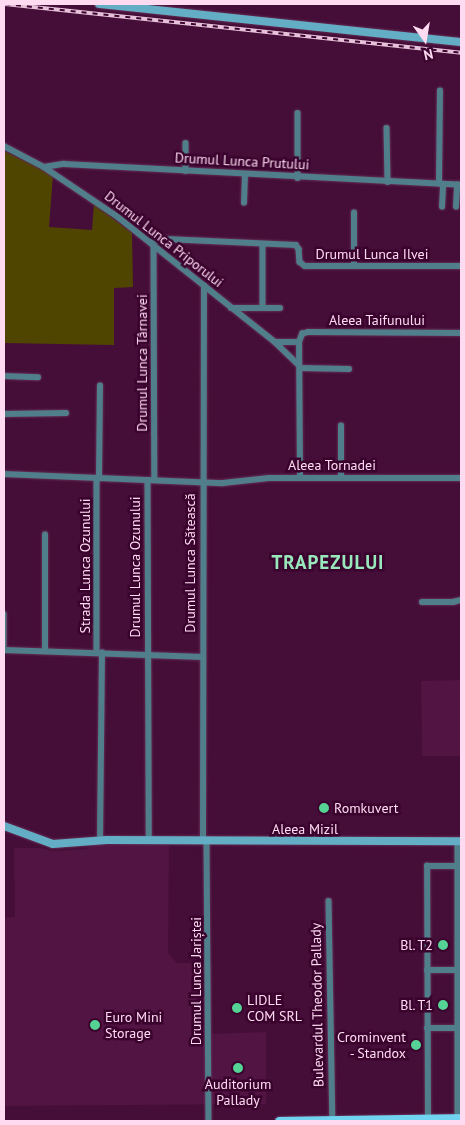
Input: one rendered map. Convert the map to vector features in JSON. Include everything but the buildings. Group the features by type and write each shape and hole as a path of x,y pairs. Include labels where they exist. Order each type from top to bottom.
{"main road":[{"path":"279,1121 460,1118"}],"street":[{"path":"99,4 461,42"},
{"path":"440,91 442,207"},
{"path":"298,113 298,178"},
{"path":"387,128 388,182"},
{"path":"186,143 186,171"},
{"name":"Drumul Lunca Priporului","path":"4,146 44,167 90,197 275,342 299,366"},
{"name":"Drumul Lunca Prutului","path":"44,167 64,164 298,178 459,185"},
{"path":"244,203 245,175"},
{"path":"456,207 459,185"},
{"path":"354,213 354,266"},
{"name":"Drumul Lunca Ilvei","path":"152,244 166,239 298,246 300,262 305,266 461,266"},
{"name":"Drumul Lunca Târnavei","path":"152,244 155,480"},
{"path":"263,244 264,308"},
{"name":"Drumul Lunca Sătească","path":"204,286 203,657 205,841"},
{"path":"232,308 280,308"},
{"name":"Aleea Taifunului","path":"275,342 299,342 304,332 461,333"},
{"path":"299,342 300,477"},
{"path":"299,366 349,369"},
{"path":"4,376 38,377"},
{"name":"Strada Lunca Ozunului","path":"100,386 98,479 100,841"},
{"path":"4,414 66,413"},
{"path":"341,426 341,478"},
{"path":"4,474 203,483"},
{"name":"Aleea Tornadei","path":"203,483 232,483 262,478 300,477 461,478"},
{"name":"Drumul Lunca Ozunului","path":"148,480 148,655"},
{"path":"45,535 45,651"},
{"path":"422,602 453,602 461,600"},
{"name":"Drumul Lunca Ozunului","path":"4,614 4,650 203,657"},
{"path":"148,655 149,841"},
{"name":"Aleea Mizil","path":"4,826 49,844 100,841 460,842"},
{"name":"Drumul Lunca Jariștei","path":"205,841 209,1121"},
{"path":"460,842 458,866 460,1118"},
{"path":"428,1119 426,866 458,866"},
{"name":"Bulevardul Theodor Pallady","path":"328,900 333,1120"},
{"path":"427,970 458,970"},
{"path":"427,1028 458,1028"}],"shaded area":[{"path":"4,151 53,175 49,227 92,230 94,204 132,233 133,287 114,288 114,345 4,343"},
{"path":"461,680 461,756 422,756 421,681"},
{"path":"94,845 169,845 168,953 177,963 212,963 212,1034 266,1032 266,1104 4,1106 4,918 15,917 14,848 40,848 53,851 86,849"}],"railway":[{"path":"5,4 461,53"}],"place":[{"name":"Romkuvert","path":"324,808"},
{"name":"Bl. T2","path":"443,945"},
{"name":"Bl. T1","path":"443,1005"},
{"name":"LIDLE COM SRL","path":"237,1008"},
{"name":"Euro Mini Storage","path":"95,1025"},
{"name":"Crominvent - Standox","path":"416,1045"},
{"name":"Auditorium Pallady","path":"238,1068"}],"district":[{"name":"TRAPEZULUI","path":"328,563"}]}
